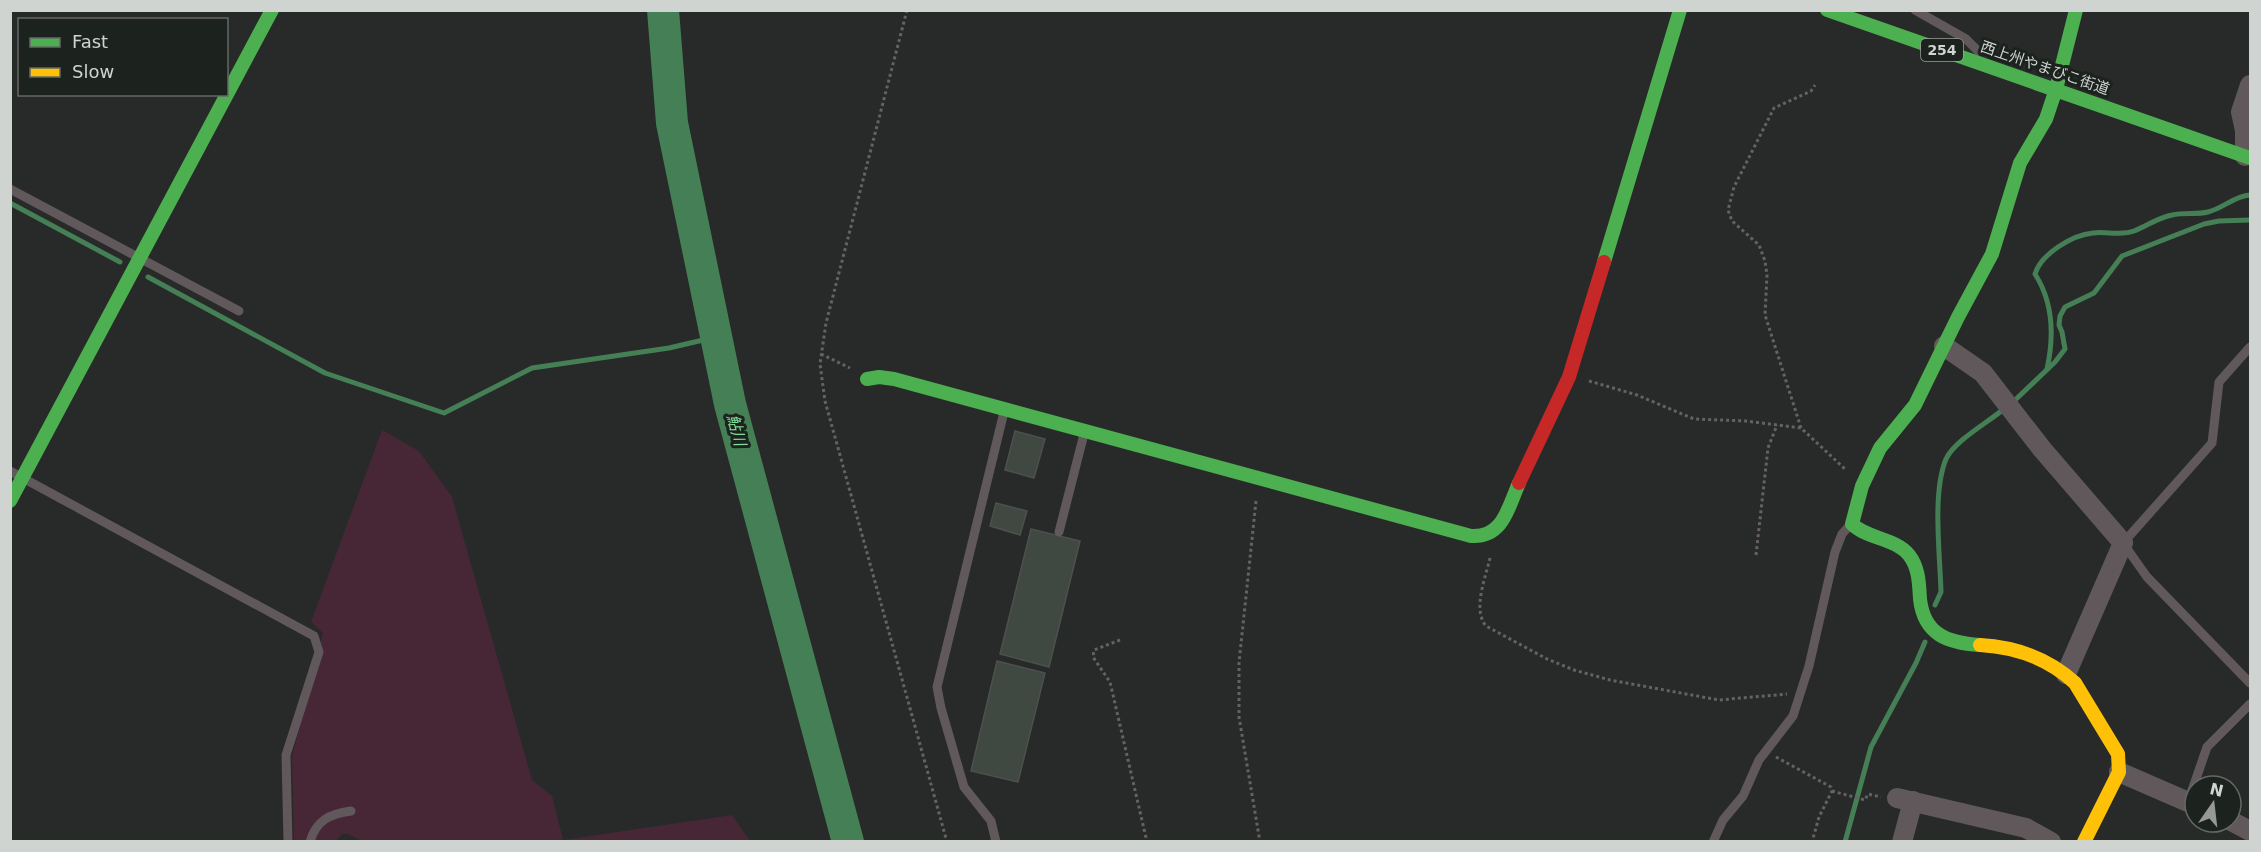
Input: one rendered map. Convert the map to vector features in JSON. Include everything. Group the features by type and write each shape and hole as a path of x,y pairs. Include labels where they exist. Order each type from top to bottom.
{"main road":[{"path":"228,93 272,10"},
{"path":"867,379 879,377 894,379 1471,536 1491,535 1498,528 1569,377 1680,10"},
{"name":"西上州やまびこ街道","path":"1827,10 2248,157"},
{"path":"2076,10 2046,119 2020,163 1992,254 1915,405 1880,448 1862,486 1852,524 1858,530 1908,552 1920,576 1920,612 1925,623 1943,637 1964,644 2007,647 2020,651 2066,674 2075,683 2118,754 2119,772 2084,842"},
{"path":"10,501 17,474 140,258 226,96"}],"street":[{"path":"2248,157 2241,112 2250,85"},
{"path":"1944,346 1983,373 2042,449 2123,543 2066,674"},
{"path":"2119,772 2183,799"},
{"path":"1902,842 1905,799 2026,828 2051,842"}],"lane":[{"path":"1915,10 1966,39 1978,52 1979,63"},
{"path":"10,189 239,311"},
{"path":"2250,347 2219,382 2212,443 2123,543 2147,577 2250,683"},
{"path":"996,842 991,821 964,787 937,687 1005,410"},
{"path":"1059,532 1084,431"},
{"path":"17,474 314,636 319,652 286,755 288,842"},
{"path":"1713,842 1723,820 1743,796 1759,760 1793,716 1800,697 1835,552 1842,534 1852,524"},
{"path":"2200,774 2207,747 2250,704"},
{"path":"309,842 312,831 323,818 351,811"}],"path":[{"path":"907,10 826,323 821,354 822,385 947,842"},
{"path":"1815,85 1811,91 1774,108 1734,187 1728,210 1732,221 1759,245 1765,261 1767,275 1765,315 1801,428 1862,486"},
{"path":"821,354 847,366 867,379"},
{"path":"1569,377 1600,383 1637,395 1694,419 1746,421 1801,428"},
{"path":"1756,555 1768,447 1777,424"},
{"path":"1256,478 1256,512 1239,663 1239,717 1260,842"},
{"path":"1491,535 1492,545 1480,606 1482,621 1486,626 1547,659 1593,676 1709,699 1730,700 1784,694 1800,697"},
{"path":"1120,640 1094,650 1093,657 1110,682 1147,842"},
{"path":"1770,744 1776,757 1826,784 1832,791 1863,799"},
{"path":"1812,842 1832,791"}],"shaded area":[{"path":"382,430 419,451 452,497 532,780 552,796 563,840 732,815 750,841 364,842 348,834 342,834 336,841 294,842 292,757 323,633 311,622"}],"building":[{"path":"1015,431 1045,439 1034,478 1005,470"},
{"path":"996,503 1027,511 1020,535 990,526"},
{"path":"1031,529 1080,541 1049,667 1000,654"},
{"path":"997,661 1045,673 1018,782 971,771"}],"waterway":[{"name":"鮎川","path":"663,10 672,123 730,404 848,842"},
{"path":"2047,369 2051,345 2049,308 2035,274 2050,253 2076,237 2098,233 2129,232 2167,216 2208,212 2250,195"},
{"path":"10,203 120,262"},
{"path":"2012,403 2055,362 2065,349 2059,325 2060,316 2065,307 2094,293 2122,256 2204,224 2250,220"},
{"path":"148,277 325,373 444,413 532,368 669,348 716,337"},
{"path":"1935,605 1941,592 1938,506 1939,489 1946,459 1964,438 2005,408"},
{"path":"1845,842 1871,747 1925,642"}],"traffic: fast":[{"path":"228,92 272,10"},
{"path":"1604,262 1680,10"},
{"path":"1827,10 2250,158"},
{"path":"1980,645 1948,639 1932,629 1922,611 1917,570 1909,555 1897,545 1865,533 1852,524 1862,486 1880,448 1915,405 1992,254 2020,163 2046,119 2076,10"},
{"path":"10,501 226,96"},
{"path":"867,379 879,377 894,379 1471,536 1482,535 1497,527 1503,520 1519,483"}],"traffic: slow":[{"path":"1980,645 2006,648 2031,655 2065,674 2075,683 2118,754 2119,772 2084,842"}],"traffic: jam":[{"path":"1519,483 1569,377 1604,262"}]}
